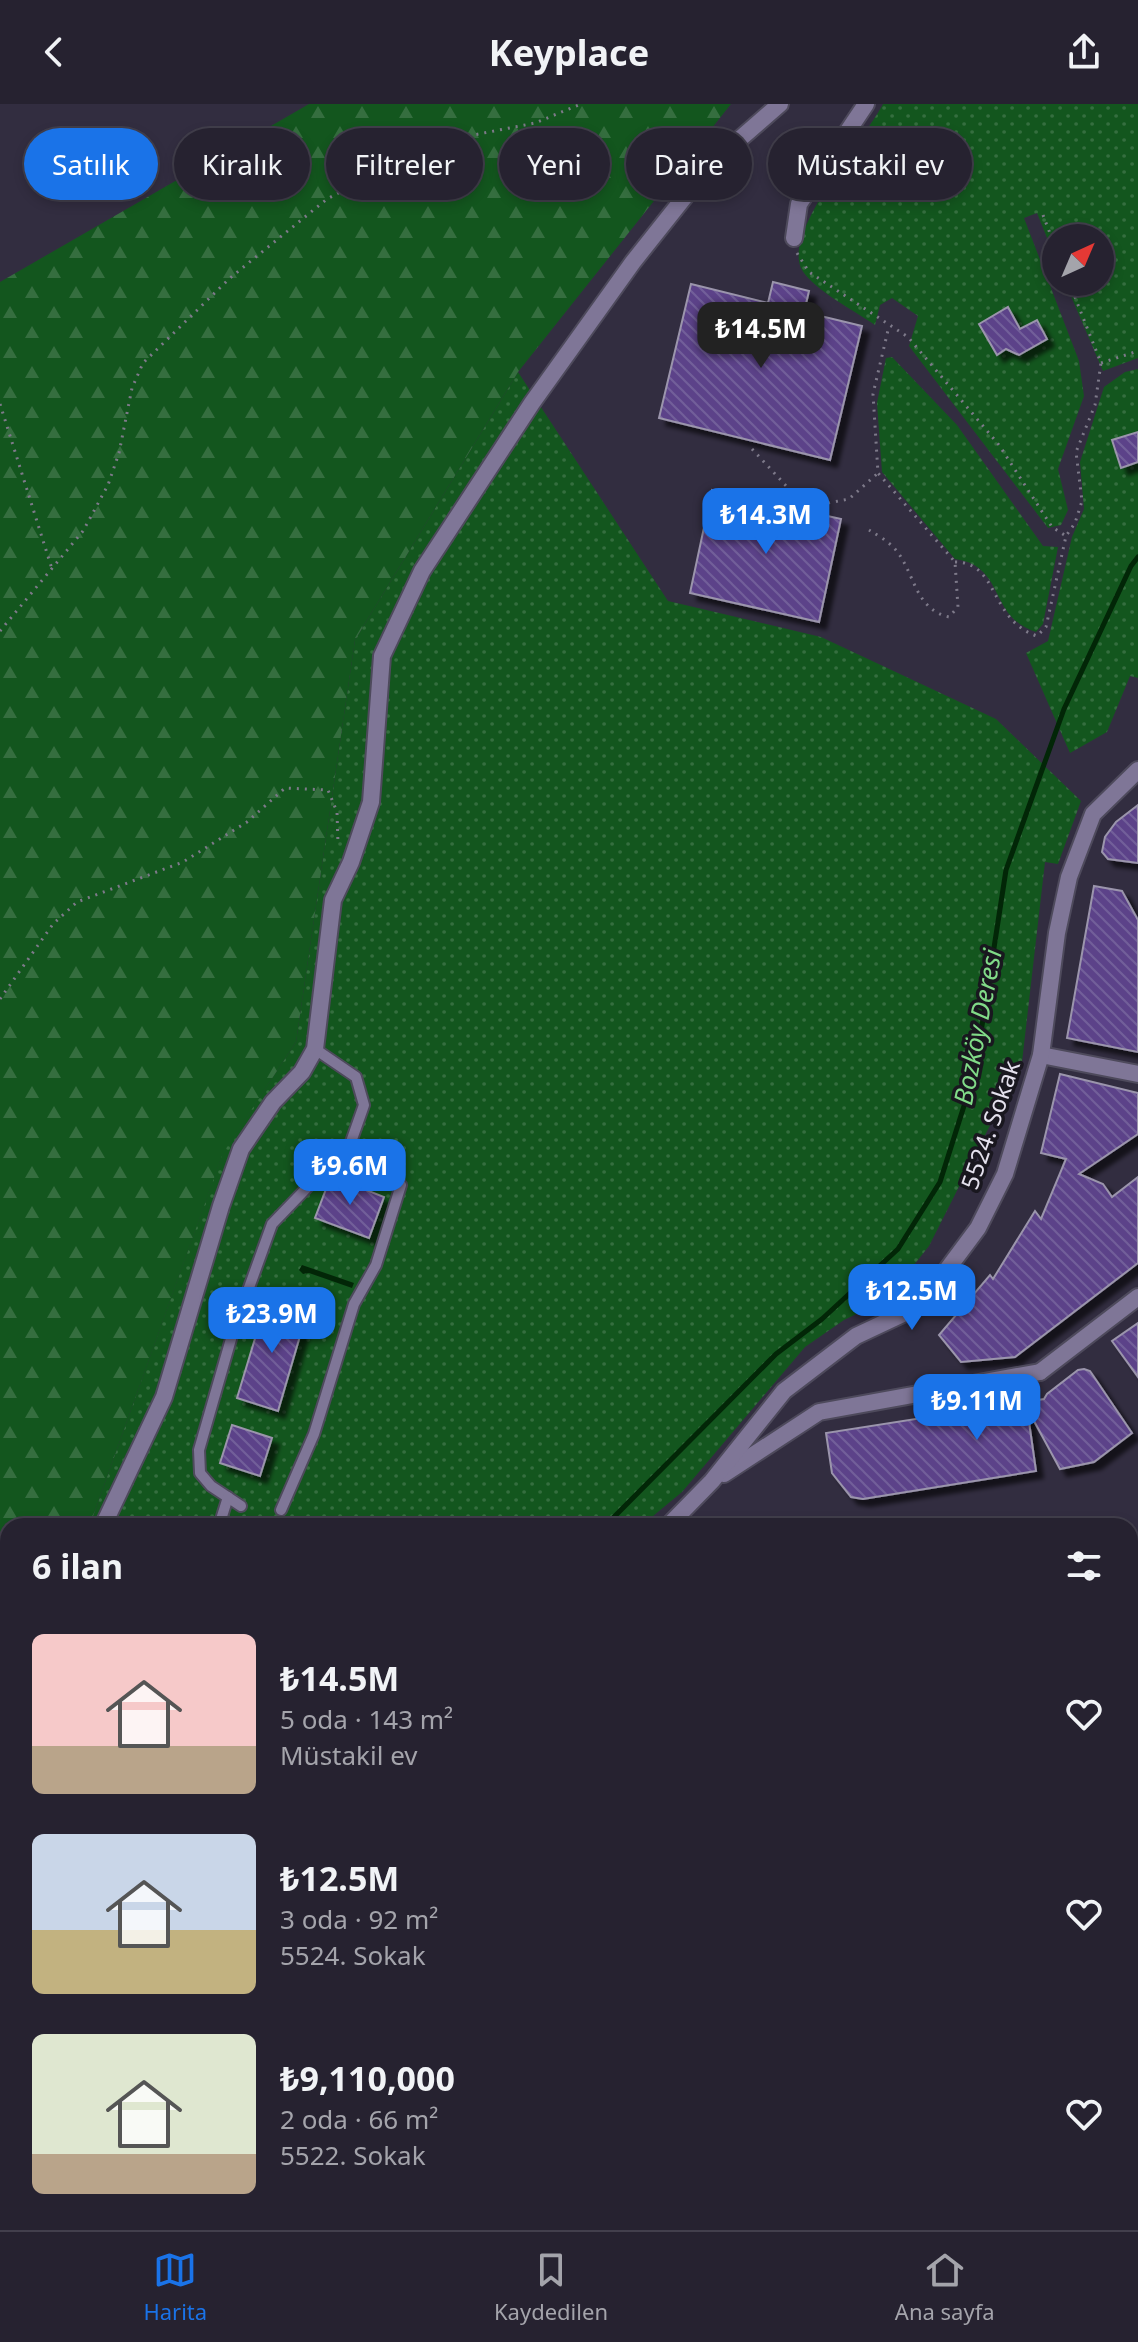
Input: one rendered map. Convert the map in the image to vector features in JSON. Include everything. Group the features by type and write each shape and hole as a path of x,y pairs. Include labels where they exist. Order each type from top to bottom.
{"street":[{"path":"107,1518 164,1397 241,1149 273,1102 302,1072 315,1049 333,900 351,862 371,802 382,656 422,571 532,403 633,262 710,165 780,104"},
{"path":"794,238 799,204 866,104"},
{"name":"5524. Sokak","path":"676,1518 712,1481 784,1391 856,1336 907,1312 943,1275 978,1228 1005,1174 1041,1055 1057,933 1069,877 1093,814 1138,770"},
{"path":"1041,1055 1138,1074"},
{"path":"712,1481 819,1412 1040,1372 1138,1297"}],"lane":[{"path":"241,1506 211,1486 200,1473 199,1450 233,1332 272,1224 351,1142 364,1105 356,1077 315,1049"},
{"path":"281,1510 314,1434 354,1304 376,1265 401,1185 351,1142"},
{"path":"221,1518 228,1497"}],"path":[{"path":"0,631 83,531 108,485 119,453 132,388 143,363 230,278 327,199 388,167 453,139 535,123 581,104"},
{"path":"1043,215 1046,224"},
{"path":"794,238 798,257 809,272 908,337 999,445 1052,527 1066,536"},
{"path":"955,562 968,562 982,571 1002,610 1021,631 1037,636 1046,627 1066,536 1075,523 1082,501 1076,452 1095,405 1101,363 1075,296"},
{"path":"869,530 894,547 909,570 916,593 939,615 949,617 958,607 955,562 878,473 873,394 889,326"},
{"path":"1101,363 1138,351"},
{"path":"0,404 52,569"},
{"path":"752,449 789,489 828,503 849,499 878,473"},
{"path":"0,999 53,924 77,902 183,862 247,822 285,788 328,790 337,812 337,856"}],"green space":[{"path":"309,104 731,104 712,128 626,128 626,200 655,200 518,372 355,640 296,1042 223,1153 92,1518 0,1518 0,282 142,200 158,200 158,191 174,182 174,200 310,200 310,128 267,128"},
{"path":"883,104 1138,104 1138,358 1103,371 1071,296 1114,296 1114,224 1042,225 1037,213 1024,218 1042,265 1042,296 1054,296 1079,361 1084,396 1058,469 1068,510 1061,525 1048,528 909,346 918,316 892,298 880,305 875,325 825,292 802,270 799,254 803,233 820,200 972,200 972,128 868,128"},
{"path":"892,357 957,425 1043,546 1058,547 1043,624 1036,632 1010,615 982,571 955,559 882,472 877,403 886,358"},
{"path":"1138,369 1138,678 1130,676 1107,732 1070,753 1026,653 1048,641 1072,537 1084,509 1080,462 1104,387 1125,372"},
{"path":"518,372 668,601 821,637 996,719 1081,801 1058,864 1045,862 1022,1062 929,1246 887,1299 844,1320 805,1347 682,1492 651,1518 92,1518 223,1152 296,1042 355,640"}],"water":[{"path":"302,1265 354,1283 352,1288 309,1273 303,1274 299,1270"}],"building":[{"path":"773,282 809,291 804,312 862,326 830,460 659,418 691,284 768,303"},
{"path":"1008,307 1020,329 1037,320 1047,339 1019,355 1006,349 997,355 979,324"},
{"path":"1138,432 1138,462 1121,468 1112,440"},
{"path":"712,490 841,519 819,622 690,593"},
{"path":"1138,805 1138,863 1108,859 1102,852 1105,837 1116,822"},
{"path":"1094,886 1122,891 1138,920 1138,1052 1067,1038"},
{"path":"1060,1074 1138,1093 1138,1134 1079,1174 1103,1184 1112,1197 1138,1177 1138,1263 1015,1357 961,1362 939,1335 990,1275 993,1279 1035,1211 1041,1219 1066,1159 1041,1153"},
{"path":"331,1176 384,1197 369,1238 315,1218"},
{"path":"267,1299 307,1312 278,1411 237,1398"},
{"path":"1138,1323 1138,1377 1112,1341"},
{"path":"1078,1370 1090,1371 1132,1433 1094,1462 1060,1469 1027,1408 1036,1471 863,1499 851,1497 832,1473 826,1433 1044,1399"},
{"path":"232,1425 272,1438 260,1476 220,1463"}],"waterway":[{"name":"Bozköy Deresi","path":"613,1518 776,1354 822,1319 898,1249 940,1182 975,1071 1006,870 1064,709 1138,557"}]}
